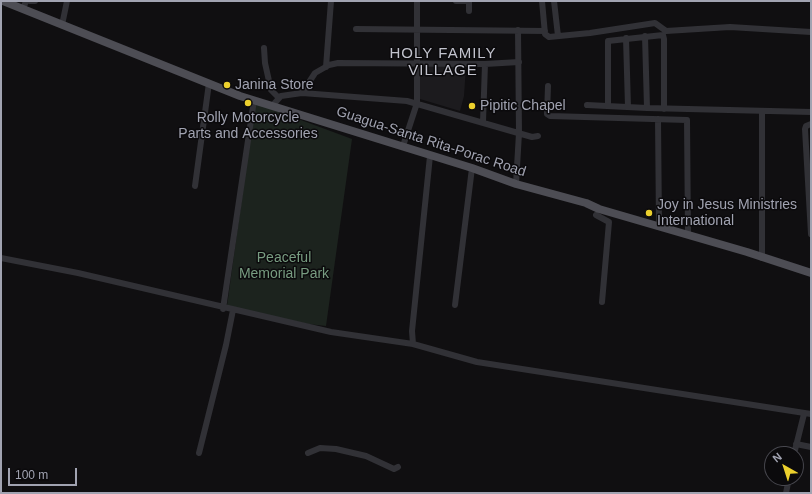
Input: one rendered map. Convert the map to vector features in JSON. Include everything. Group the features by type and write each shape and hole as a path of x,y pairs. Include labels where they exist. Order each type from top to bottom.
{"main road":[{"name":"Guagua-Santa Rita-Porac Road","path":"3,1 24,5 62,25 254,100 472,168 516,184 586,203 599,209 811,273"}],"street":[{"path":"30,1 36,1"},
{"path":"62,25 67,1"},
{"path":"326,67 331,1"},
{"path":"403,146 417,103 417,1"},
{"path":"456,1 469,1 469,11"},
{"path":"542,1 546,36 590,33 655,23 666,31 730,27 811,32"},
{"path":"554,1 558,36"},
{"path":"356,29 546,31"},
{"path":"516,184 519,133 518,30"},
{"path":"645,36 646,108"},
{"path":"608,106 608,43 610,41 626,38 664,36 664,109"},
{"path":"626,38 628,107"},
{"path":"264,48 265,63 271,90 278,97"},
{"path":"302,94 312,76 326,67 344,62 485,64 519,62"},
{"path":"483,122 485,64"},
{"path":"195,186 209,83"},
{"path":"548,86 548,116 687,120 688,235"},
{"path":"272,106 278,97 284,95 302,94 417,103 519,133 538,136"},
{"path":"223,308 254,100"},
{"path":"588,104 664,109 811,112"},
{"path":"762,111 762,258"},
{"path":"658,119 659,226"},
{"path":"811,124 806,126 811,234"},
{"path":"413,344 412,331 430,156"},
{"path":"455,305 472,168"},
{"path":"596,215 610,222 602,302"},
{"path":"1,258 78,273 223,308 332,332 413,344 477,362 811,414"},
{"path":"199,453 226,345 233,310"},
{"path":"804,414 796,444 811,447"},
{"path":"308,453 320,448 336,449 366,456 394,469 398,467"}],"shaded area":[{"path":"420,66 466,66 464,96 460,111 420,99"}],"green space":[{"name":"Peaceful Memorial Park","path":"255,103 352,139 326,326 308,324 227,306"}],"place":[{"name":"Janina Store","path":"227,85"},
{"name":"Rolly Motorcycle Parts and Accessories","path":"248,103"},
{"name":"Pipitic Chapel","path":"472,106"},
{"name":"Joy in Jesus Ministries International","path":"649,213"}],"district":[{"name":"HOLY FAMILY VILLAGE","path":"443,62"}]}
